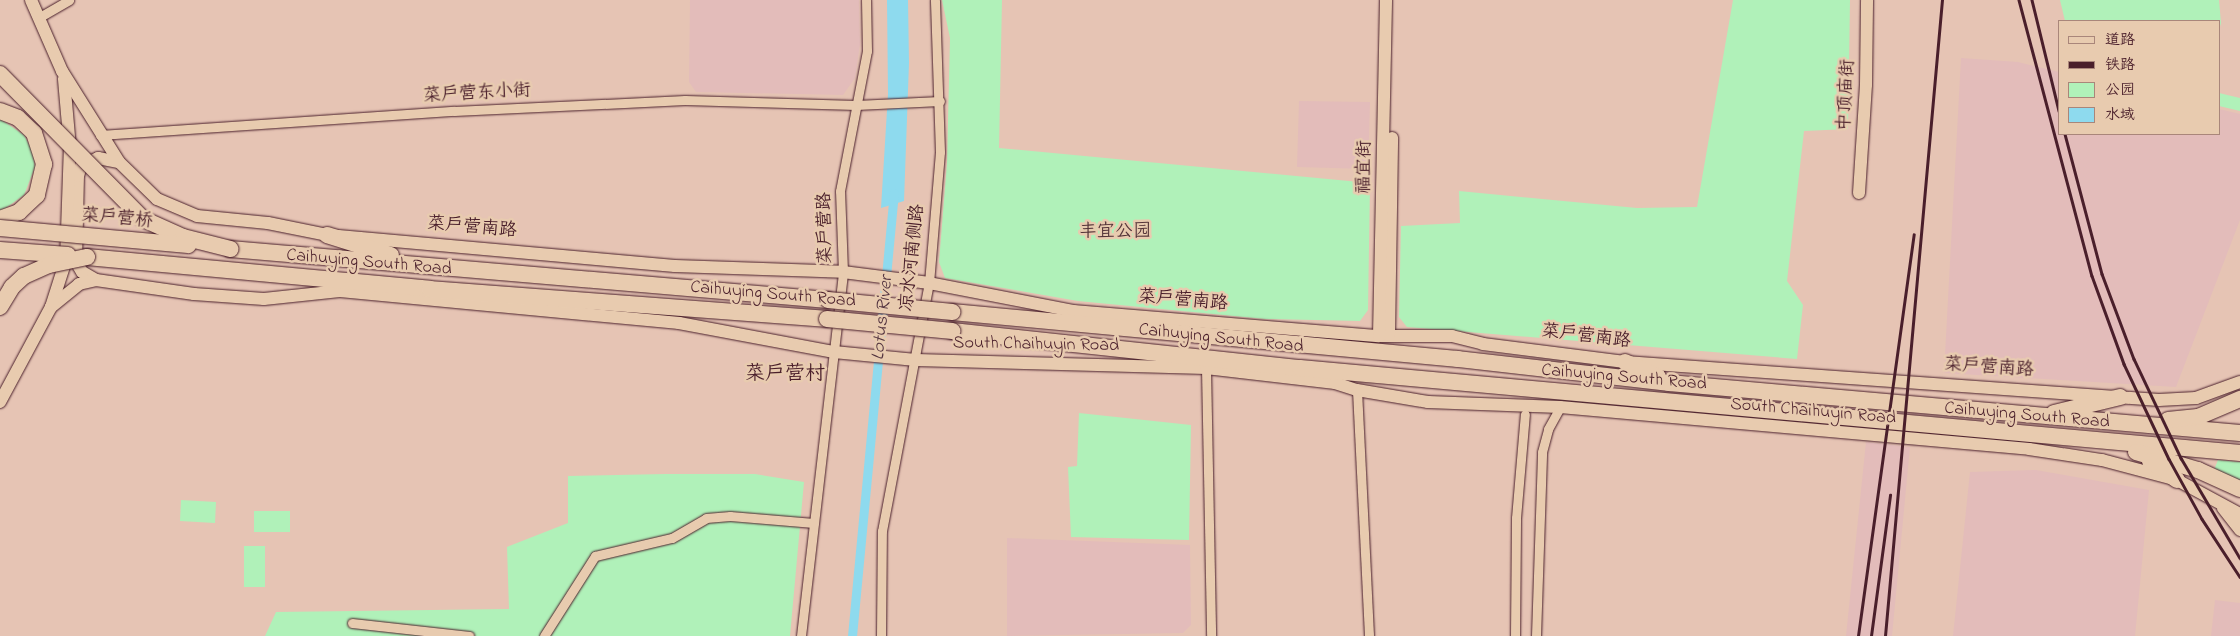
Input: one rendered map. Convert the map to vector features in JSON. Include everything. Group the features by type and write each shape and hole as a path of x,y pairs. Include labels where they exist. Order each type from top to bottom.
{"highway":[{"path":"0,74 143,219 183,237 230,249"},
{"path":"0,219 19,212 37,195 44,164 34,133 18,118 3,112"},
{"name":"菜户营桥","path":"0,228 230,249"},
{"path":"327,235 419,264"},
{"name":"Caihuying South Road","path":"230,249 828,300 1458,359 1669,383 2040,417 2240,433"},
{"path":"0,250 87,256"},
{"path":"0,307 12,287 24,276 50,264 87,256"},
{"name":"Caihuying South Road","path":"87,256 430,289 827,319 1300,368 2045,438 2240,453"},
{"path":"340,291 430,289"},
{"path":"1625,362 1669,383"},
{"path":"1300,368 1335,383"},
{"path":"2040,417 2120,397"},
{"path":"2131,424 2198,416 2240,400"},
{"path":"2045,438 2137,452 2198,470 2240,489"},
{"path":"2137,452 2177,480"}],"street":[{"path":"0,402 51,307 66,260 70,148 62,71 30,0"},
{"path":"38,18 68,0"},
{"name":"菜户营路","path":"801,636 843,272 840,191 867,51 866,0"},
{"name":"凉水河南侧路","path":"881,636 882,531 916,360 929,283 940,152 940,101 935,0"},
{"name":"福宜街","path":"1384,336 1386,0"},
{"name":"福宜街","path":"1384,336 1394,0"},
{"name":"中顶庙街","path":"1859,193 1866,86 1867,0"},
{"name":"菜户营南路","path":"62,71 100,135 119,162 157,199 197,216 268,223 327,235 675,266 843,272 929,283 1073,311 1384,336 1452,336 1483,344 1625,362 2159,400 2196,398 2240,382"},
{"name":"菜户营东小街","path":"100,135 454,111 675,101 856,105 940,101"},
{"path":"96,280 82,272 76,262 78,176 81,166 98,158 119,162"},
{"path":"51,307 79,284 96,280 194,294 264,299 340,291 679,323 834,352"},
{"name":"South Chaihuyin Road","path":"834,352 916,360 1206,368 1335,383 1357,390 1428,402 1560,407 2029,449 2102,460 2177,480 2240,514"},
{"path":"1206,368 1211,636"},
{"path":"1357,390 1369,636"},
{"path":"1536,636 1542,452 1548,428 1560,407"},
{"path":"1515,636 1516,518 1525,414"},
{"name":"South Chaihuyin Road","path":"2220,504 2240,530"},
{"path":"544,636 595,556 672,538 706,518 730,516 814,523"},
{"path":"352,623 468,636"}],"shaded area":[{"path":"690,0 859,0 860,44 855,78 843,95 696,92 689,82"},
{"path":"1961,58 2018,62 2058,72 2058,135 2220,135 2220,109 2240,114 2240,220 2176,387 1944,373"},
{"path":"1299,101 1370,102 1368,169 1297,167"},
{"path":"1866,442 1910,447 1892,636 1846,636"},
{"path":"2036,470 2149,490 2135,636 1953,636 1970,472"},
{"path":"1007,538 1190,545 1191,625 1183,633 1007,636"},
{"path":"2215,600 2240,603 2240,636 2211,636"}],"green space":[{"name":"丰宜公园","path":"942,0 1002,0 999,148 1370,183 1368,310 1360,321 1265,319 1078,301 945,278 939,262 947,163 950,38"},
{"path":"1733,0 1850,0 1848,129 1804,131 1787,281 1803,305 1797,359 1407,327 1399,317 1401,226 1460,223 1459,191 1637,208 1697,207"},
{"path":"2060,0 2219,0 2221,23 2220,26 2220,20 2065,20"},
{"path":"2220,93 2240,98 2240,111 2220,106"},
{"path":"0,119 24,135 32,150 35,167 24,195 0,212"},
{"path":"1079,413 1191,425 1189,540 1071,537 1068,467 1077,466"},
{"path":"2218,460 2240,462 2240,481 2214,470"},
{"path":"755,474 804,482 790,636 265,636 276,612 509,609 507,547 568,523 568,476"},
{"path":"181,500 216,502 215,523 180,521"},
{"path":"254,511 290,511 290,532 254,532"},
{"path":"244,546 265,546 265,587 244,587"}],"water":[{"path":"887,0 908,0 909,63 904,201 881,208 888,94"}],"waterway":[{"name":"Lotus River","path":"852,636 894,193"}],"railway":[{"path":"1885,636 1942,0"},
{"path":"2019,0 2092,276 2124,364 2169,459 2202,519 2240,577"},
{"path":"2032,0 2058,107"},
{"path":"2065,135 2102,274 2134,359 2181,458 2240,558"},
{"path":"1858,636 1914,235"},
{"path":"1871,636 1890,495"}],"district":[{"name":"菜户营村","path":"785,374"}]}
